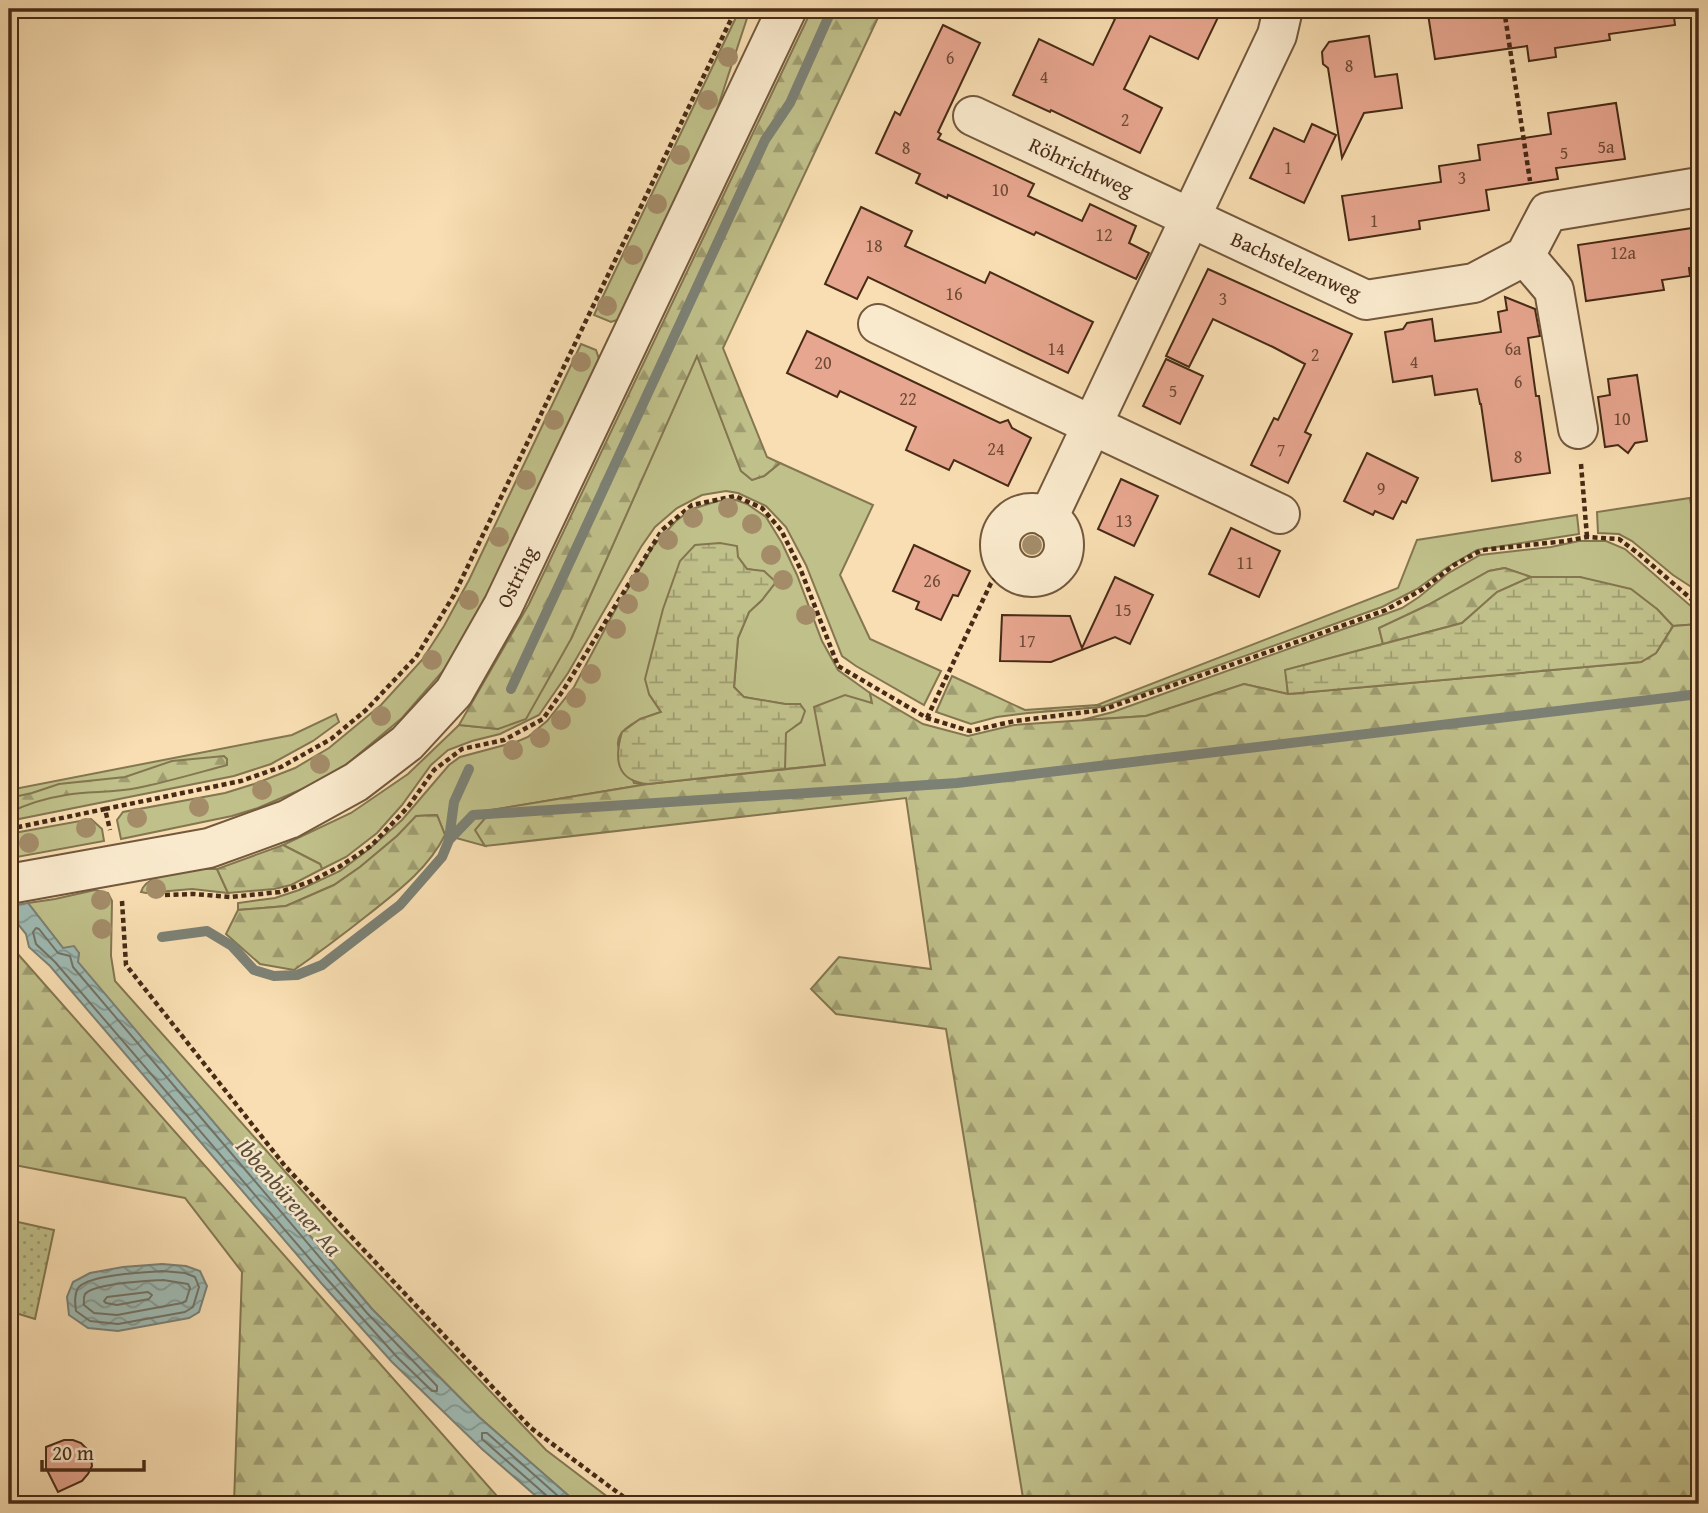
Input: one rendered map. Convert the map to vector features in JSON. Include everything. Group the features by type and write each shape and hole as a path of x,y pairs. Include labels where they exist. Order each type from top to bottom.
{"street":[{"name":"Ostring","path":"9,884 209,848 289,819 356,782 407,743 454,692 503,606 787,9"},
{"path":"1007,565 1000,546 1005,528 1011,520 1020,515 1039,514 1048,518 1277,35 1283,9"},
{"name":"Röhrichtweg","path":"973,116 1189,218"},
{"path":"1578,429 1554,290 1525,256 1548,212 1699,187"},
{"name":"Bachstelzenweg","path":"1189,218 1366,300 1474,284 1525,256"},
{"path":"878,324 1280,514"}],"path":[{"path":"9,829 241,782 281,767 331,739 366,710 416,657 454,595 736,9"},
{"path":"1504,9 1532,196 1548,212"},
{"path":"1578,429 1587,537"},
{"path":"154,897 194,894 230,897 280,892 309,882 339,867 371,846 408,807 434,770 462,750 504,740 543,719 663,530 692,505 734,496 762,508 781,530 800,568 838,666 928,718 970,731 1015,721 1102,710 1386,610 1423,589 1454,565 1482,550 1587,537 1619,540 1699,604"},
{"path":"928,718 991,583 1007,565"},
{"path":"105,809 118,864 126,965 285,1166 531,1428 633,1504"},
{"path":"123,902 133,900"}],"green space":[{"path":"740,9 750,9 710,131 620,319 611,322 594,315"},
{"path":"812,9 882,9 723,348 767,457 780,463 764,476 752,480 741,471 697,356 571,639 526,719 498,729 459,725 529,604"},
{"path":"581,344 596,350 600,362 492,592 449,664 402,718 347,764 307,787 232,816 121,839 117,820 123,812 225,793 295,768 329,748 381,705 422,660 444,626 469,580"},
{"path":"697,355 741,471 752,480 764,476 780,463 873,505 840,575 870,639 941,671 924,705 842,656 806,565 786,527 766,506 738,493 726,491 702,495 677,508 655,527 568,673 539,715 500,734 448,750 431,765 402,805 377,833 346,857 322,869 320,864 283,845 351,813 408,774 459,725 498,729 571,639"},
{"path":"1690,498 1699,561 1699,592 1673,575 1632,541 1619,534 1598,533 1597,512"},
{"path":"736,500 766,517 782,543 822,641 838,670 870,693 872,703 826,765 785,769 785,733 801,722 800,704 743,697 734,687 738,638 749,612 762,600 764,572 747,569 738,557 649,694 661,712 634,723 619,738 619,749 634,783 648,784 492,810 476,830 485,846 445,835 437,815 417,816 360,867 334,885 286,906 238,910 238,903 275,898 340,871 402,820 449,765 460,757 528,737 547,721 574,687 654,545 676,521 692,509 718,501"},
{"path":"1577,515 1579,534 1477,550 1417,589 1382,607 1102,707 1097,705 1398,588 1417,540"},
{"path":"1579,541 1606,541 1625,549 1699,611 1699,624 1673,626 1657,609 1580,577 1531,577 1504,568 1489,571 1428,605 1379,628 1383,644 1286,670 1288,694 1244,684 1146,716 1082,720 1113,712 1402,608 1447,574 1480,555"},
{"path":"720,543 737,546 738,557 747,569 764,571 776,582 749,612 738,638 734,687 744,697 800,704 805,711 801,722 786,733 785,769 648,784 637,782 629,778 620,767 618,751 622,732 640,719 661,712 649,694 645,679 663,609 680,561 695,545"},
{"path":"1505,568 1531,577 1497,592 1462,623 1383,644 1379,628 1428,605 1489,571"},
{"path":"1531,577 1580,577 1631,589 1657,609 1673,626 1656,653 1641,662 1288,694 1285,670 1462,623 1497,592"},
{"path":"1699,624 1699,1504 1024,1504 946,1029 836,1014 811,989 839,957 931,969 906,798 485,846 475,830 492,810 648,784 825,765 814,707 845,695 872,703 870,693 923,724 968,736 1014,725 1146,716 1244,684 1288,694 1641,662 1656,653 1673,626"},
{"path":"952,676 1025,710 1097,705 1102,707 997,717 971,724 936,712"},
{"path":"336,714 339,722 313,741 271,764 234,776 9,821 9,790 292,735"},
{"path":"224,756 227,765 182,777 128,790 59,796 9,813 9,798 59,784 125,777 172,761"},
{"path":"437,815 445,835 421,869 380,905 294,970 260,964 226,934 238,910 286,906 334,885 397,836 416,816"},
{"path":"91,819 102,829 104,841 17,857 9,842 9,835 14,833"},
{"path":"283,845 320,864 322,869 291,885 228,893 217,869"},
{"path":"194,869 217,869 228,893 192,889 141,892 149,881"},
{"path":"95,890 108,893 112,901 111,956 115,981 338,1231 546,1450 617,1504 578,1504 479,1417 372,1309 77,962 79,953 63,948 28,903"},
{"path":"9,944 504,1504 234,1504 242,1272 185,1198 9,1164"},
{"path":"9,1220 54,1230 35,1319 9,1311"}],"water":[{"path":"28,903 63,948 74,946 79,953 78,962 372,1309 479,1417 578,1504 545,1504 482,1449 392,1362 50,966 29,947 26,934 9,913 9,906"},
{"path":"162,1264 186,1266 200,1271 207,1286 199,1312 189,1318 118,1331 88,1328 69,1315 67,1297 73,1282 90,1273"}],"building":[{"path":"1094,9 1222,9 1198,59 1150,36 1124,89 1162,108 1140,153 1051,110 1050,112 1013,95 1039,39 1093,65 1115,19"},
{"path":"1466,9 1673,9 1675,25 1609,34 1610,40 1555,48 1556,57 1529,61 1527,46 1435,59 1428,14"},
{"path":"943,25 980,43 938,132 941,134 938,139 1034,184 1028,196 1082,221 1090,204 1136,226 1129,243 1149,253 1136,279 1036,232 1034,235 916,183 920,174 876,153 895,112 900,115"},
{"path":"1369,36 1375,77 1397,74 1402,108 1364,113 1342,158 1328,68 1323,64 1322,52 1329,42"},
{"path":"1616,103 1625,159 1556,168 1558,179 1486,190 1489,210 1419,221 1420,229 1349,240 1342,196 1441,182 1439,166 1480,160 1478,145 1551,134 1548,113"},
{"path":"1312,124 1336,135 1304,203 1250,178 1274,128 1304,142"},
{"path":"861,207 912,231 905,246 985,283 990,272 1093,322 1068,373 868,277 857,299 825,284"},
{"path":"1699,227 1699,266 1689,268 1690,276 1662,280 1664,290 1586,301 1578,245"},
{"path":"1208,269 1352,334 1305,432 1311,435 1288,483 1251,465 1274,418 1278,420 1305,364 1213,319 1189,367 1166,356"},
{"path":"1505,297 1535,309 1540,336 1528,338 1550,473 1492,481 1477,389 1435,395 1432,376 1393,382 1385,332 1403,329 1407,323 1432,319 1435,341 1501,332 1498,312 1507,310"},
{"path":"807,331 1000,423 1008,420 1012,428 1031,438 1008,486 954,460 949,470 906,450 916,427 840,391 837,397 787,373"},
{"path":"1166,359 1203,376 1180,424 1143,406"},
{"path":"1637,375 1647,441 1635,443 1628,453 1618,445 1605,447 1598,397 1610,395 1608,379"},
{"path":"1367,453 1418,478 1406,503 1402,501 1393,519 1375,511 1373,515 1344,501"},
{"path":"1121,479 1158,496 1134,546 1098,529"},
{"path":"1231,528 1280,551 1259,597 1209,574"},
{"path":"914,545 970,571 958,596 953,595 941,620 916,609 919,602 893,591"},
{"path":"1115,577 1153,595 1130,644 1115,637 1051,662 1000,661 1002,615 1070,616 1082,648"},
{"path":"64,1440 81,1443 91,1457 92,1466 82,1481 58,1492 46,1468 46,1447"}],"waterway":[{"path":"511,689 765,140 790,103 832,9"},
{"path":"162,937 207,931 232,946 254,970 274,976 297,975 322,965 400,905 442,857 449,840 473,815 957,783 1699,694"},
{"path":"449,839 454,802 469,769"}],"water label":[{"name":"Ibbenbürener Aa","path":"289,1197"}]}
